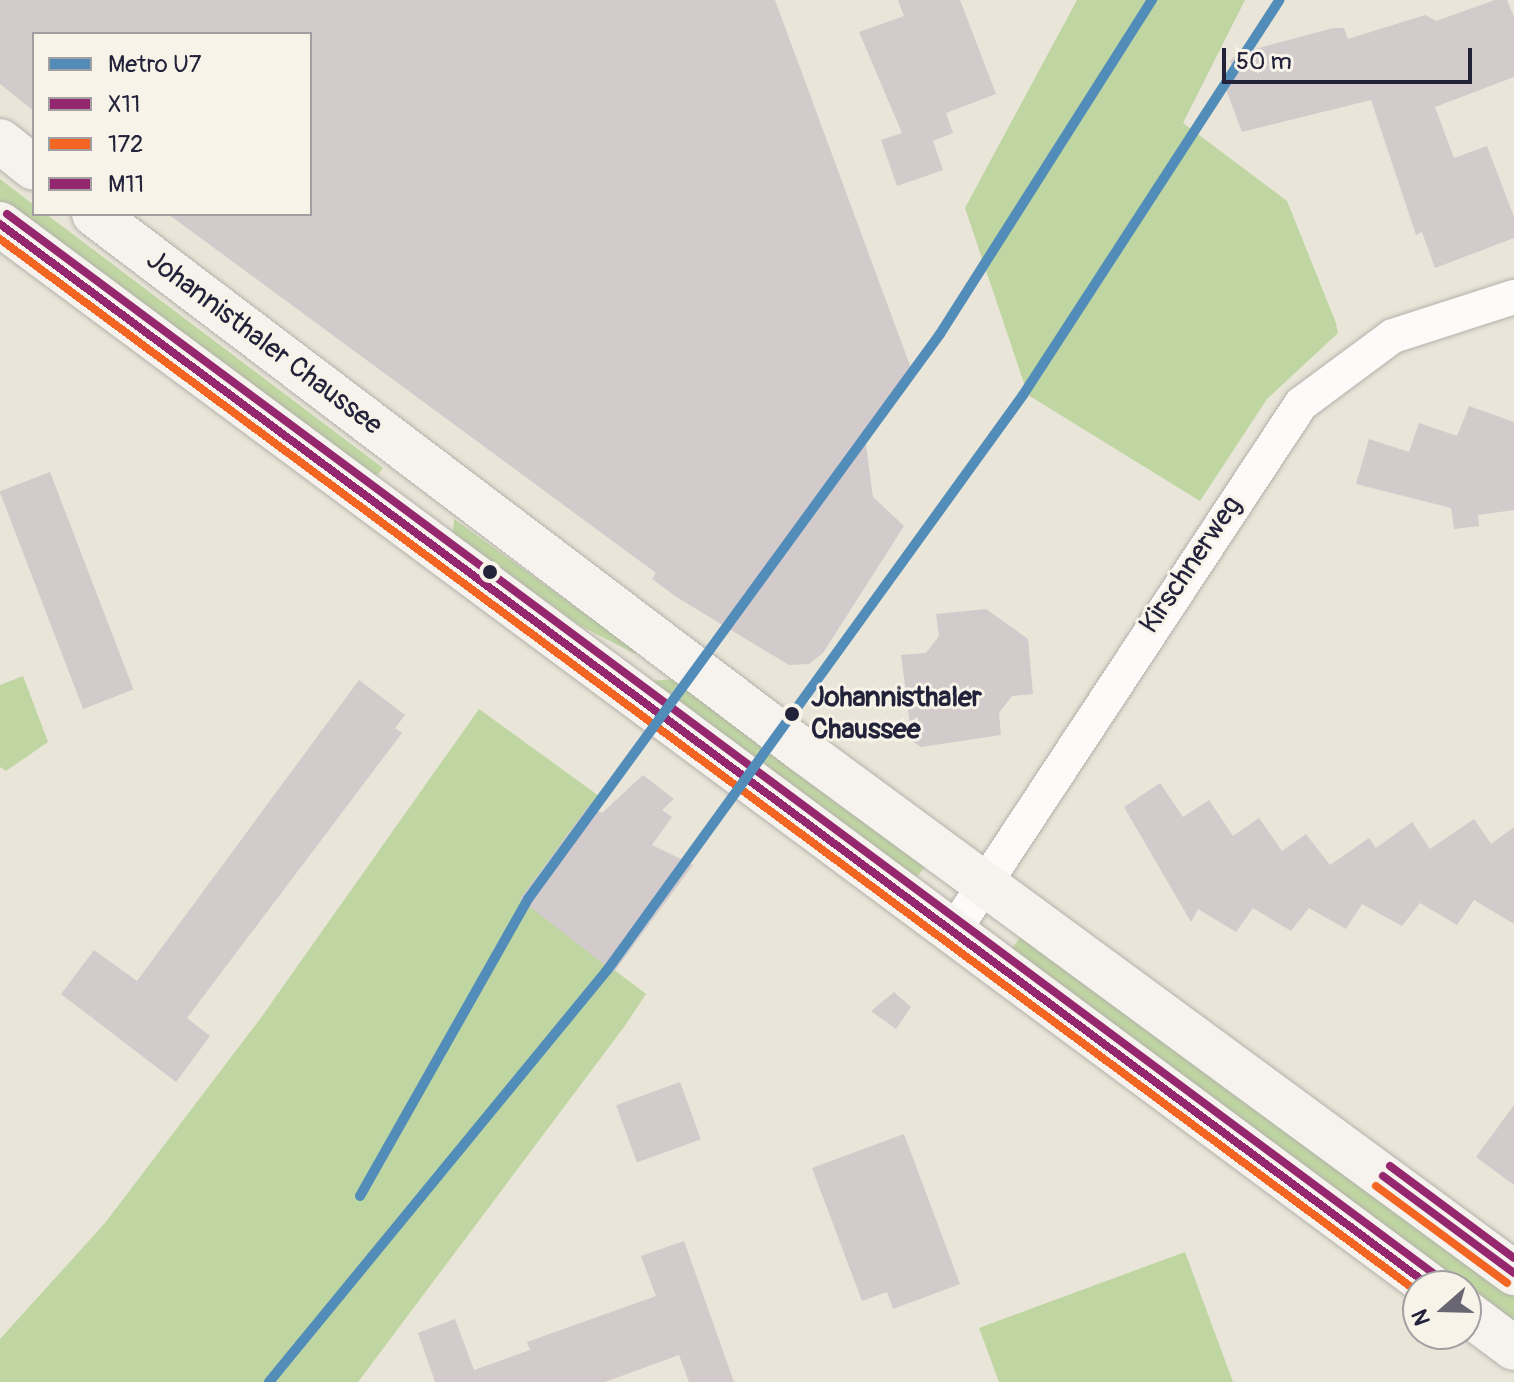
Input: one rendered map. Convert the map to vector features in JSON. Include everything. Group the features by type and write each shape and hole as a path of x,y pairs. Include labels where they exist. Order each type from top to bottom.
{"main road":[{"path":"0,141 32,166"},
{"name":"Johannisthaler Chaussee","path":"97,216 1514,1273"},
{"path":"0,224 1408,1270"},
{"path":"1482,1324 1514,1348"}],"street":[{"name":"Kirschnerweg","path":"953,932 1301,404 1393,336 1514,297"}],"green space":[{"path":"1077,0 1245,0 1183,123 1287,201 1336,323 1338,333 1267,399 1200,501 1028,395 965,208"},
{"path":"0,179 32,203 32,216 49,216 383,468 369,486 0,210"},
{"path":"454,519 635,650 635,654 579,625 453,533"},
{"path":"23,676 48,742 6,771 0,767 0,685"},
{"path":"673,679 927,864 911,885 651,681"},
{"path":"479,709 599,796 521,899 646,994 624,1027 358,1382 0,1382 0,1339 105,1223 260,1019"},
{"path":"1022,935 1477,1270 1434,1270 1006,956"},
{"path":"1185,1252 1233,1382 999,1382 979,1328"},
{"path":"1482,1273 1514,1297 1514,1329 1482,1306"}],"building":[{"path":"0,0 775,0 912,371 865,438 873,497 904,526 823,653 809,664 789,665 678,598 652,579 656,573 171,216 312,216 312,32 32,32 32,109 0,84"},
{"path":"898,0 960,0 996,94 946,113 953,133 933,141 943,170 897,186 881,140 902,133 859,32 904,16"},
{"path":"1495,0 1507,0 1514,17 1514,77 1435,107 1454,158 1487,146 1514,217 1514,238 1435,268 1422,232 1416,235 1371,100 1242,132 1221,76 1234,72 1230,61 1237,54 1333,28 1344,28 1348,39 1425,15 1436,21"},
{"path":"1469,406 1514,422 1514,510 1478,515 1479,526 1454,529 1451,508 1356,484 1369,439 1409,452 1419,423 1457,436"},
{"path":"50,472 133,690 83,709 0,492"},
{"path":"986,609 1028,639 1033,694 1012,696 999,713 1001,735 921,747 912,741 901,655 926,653 939,636 936,614"},
{"path":"359,680 405,715 395,728 402,733 187,1018 210,1036 176,1082 61,994 94,950 137,981"},
{"path":"643,775 674,799 662,810 672,817 652,845 693,865 614,972 520,899 589,805 602,813"},
{"path":"1160,783 1183,817 1209,800 1233,836 1259,818 1282,851 1306,834 1330,865 1369,838 1376,848 1412,822 1430,849 1474,819 1491,844 1514,827 1514,924 1474,900 1457,925 1420,903 1402,926 1362,904 1346,929 1309,908 1291,931 1253,908 1236,932 1198,909 1191,922 1124,807"},
{"path":"894,992 911,1007 896,1029 871,1011"},
{"path":"680,1082 701,1139 637,1163 616,1105"},
{"path":"1514,1105 1514,1185 1476,1157"},
{"path":"904,1134 960,1284 893,1309 887,1292 862,1301 812,1168"},
{"path":"684,1241 734,1382 689,1382 679,1355 605,1382 435,1382 418,1333 455,1319 474,1370 530,1350 527,1342 656,1296 641,1256"}],"metro line":[{"name":"U7","path":"360,1196 528,899 940,334 1152,0"},
{"name":"U7","path":"269,1382 608,969 1023,395 1280,0"}],"transit line":[{"name":"M11","path":"7,214 1429,1270"},
{"name":"X11","path":"0,224 1408,1270"},
{"name":"172","path":"0,239 1402,1280"},
{"name":"M11","path":"1390,1166 1514,1258"},
{"name":"X11","path":"1383,1176 1514,1273"},
{"name":"172","path":"1376,1186 1507,1283"}],"place":[{"name":"Johannisthaler Chaussee","path":"792,714"}]}
